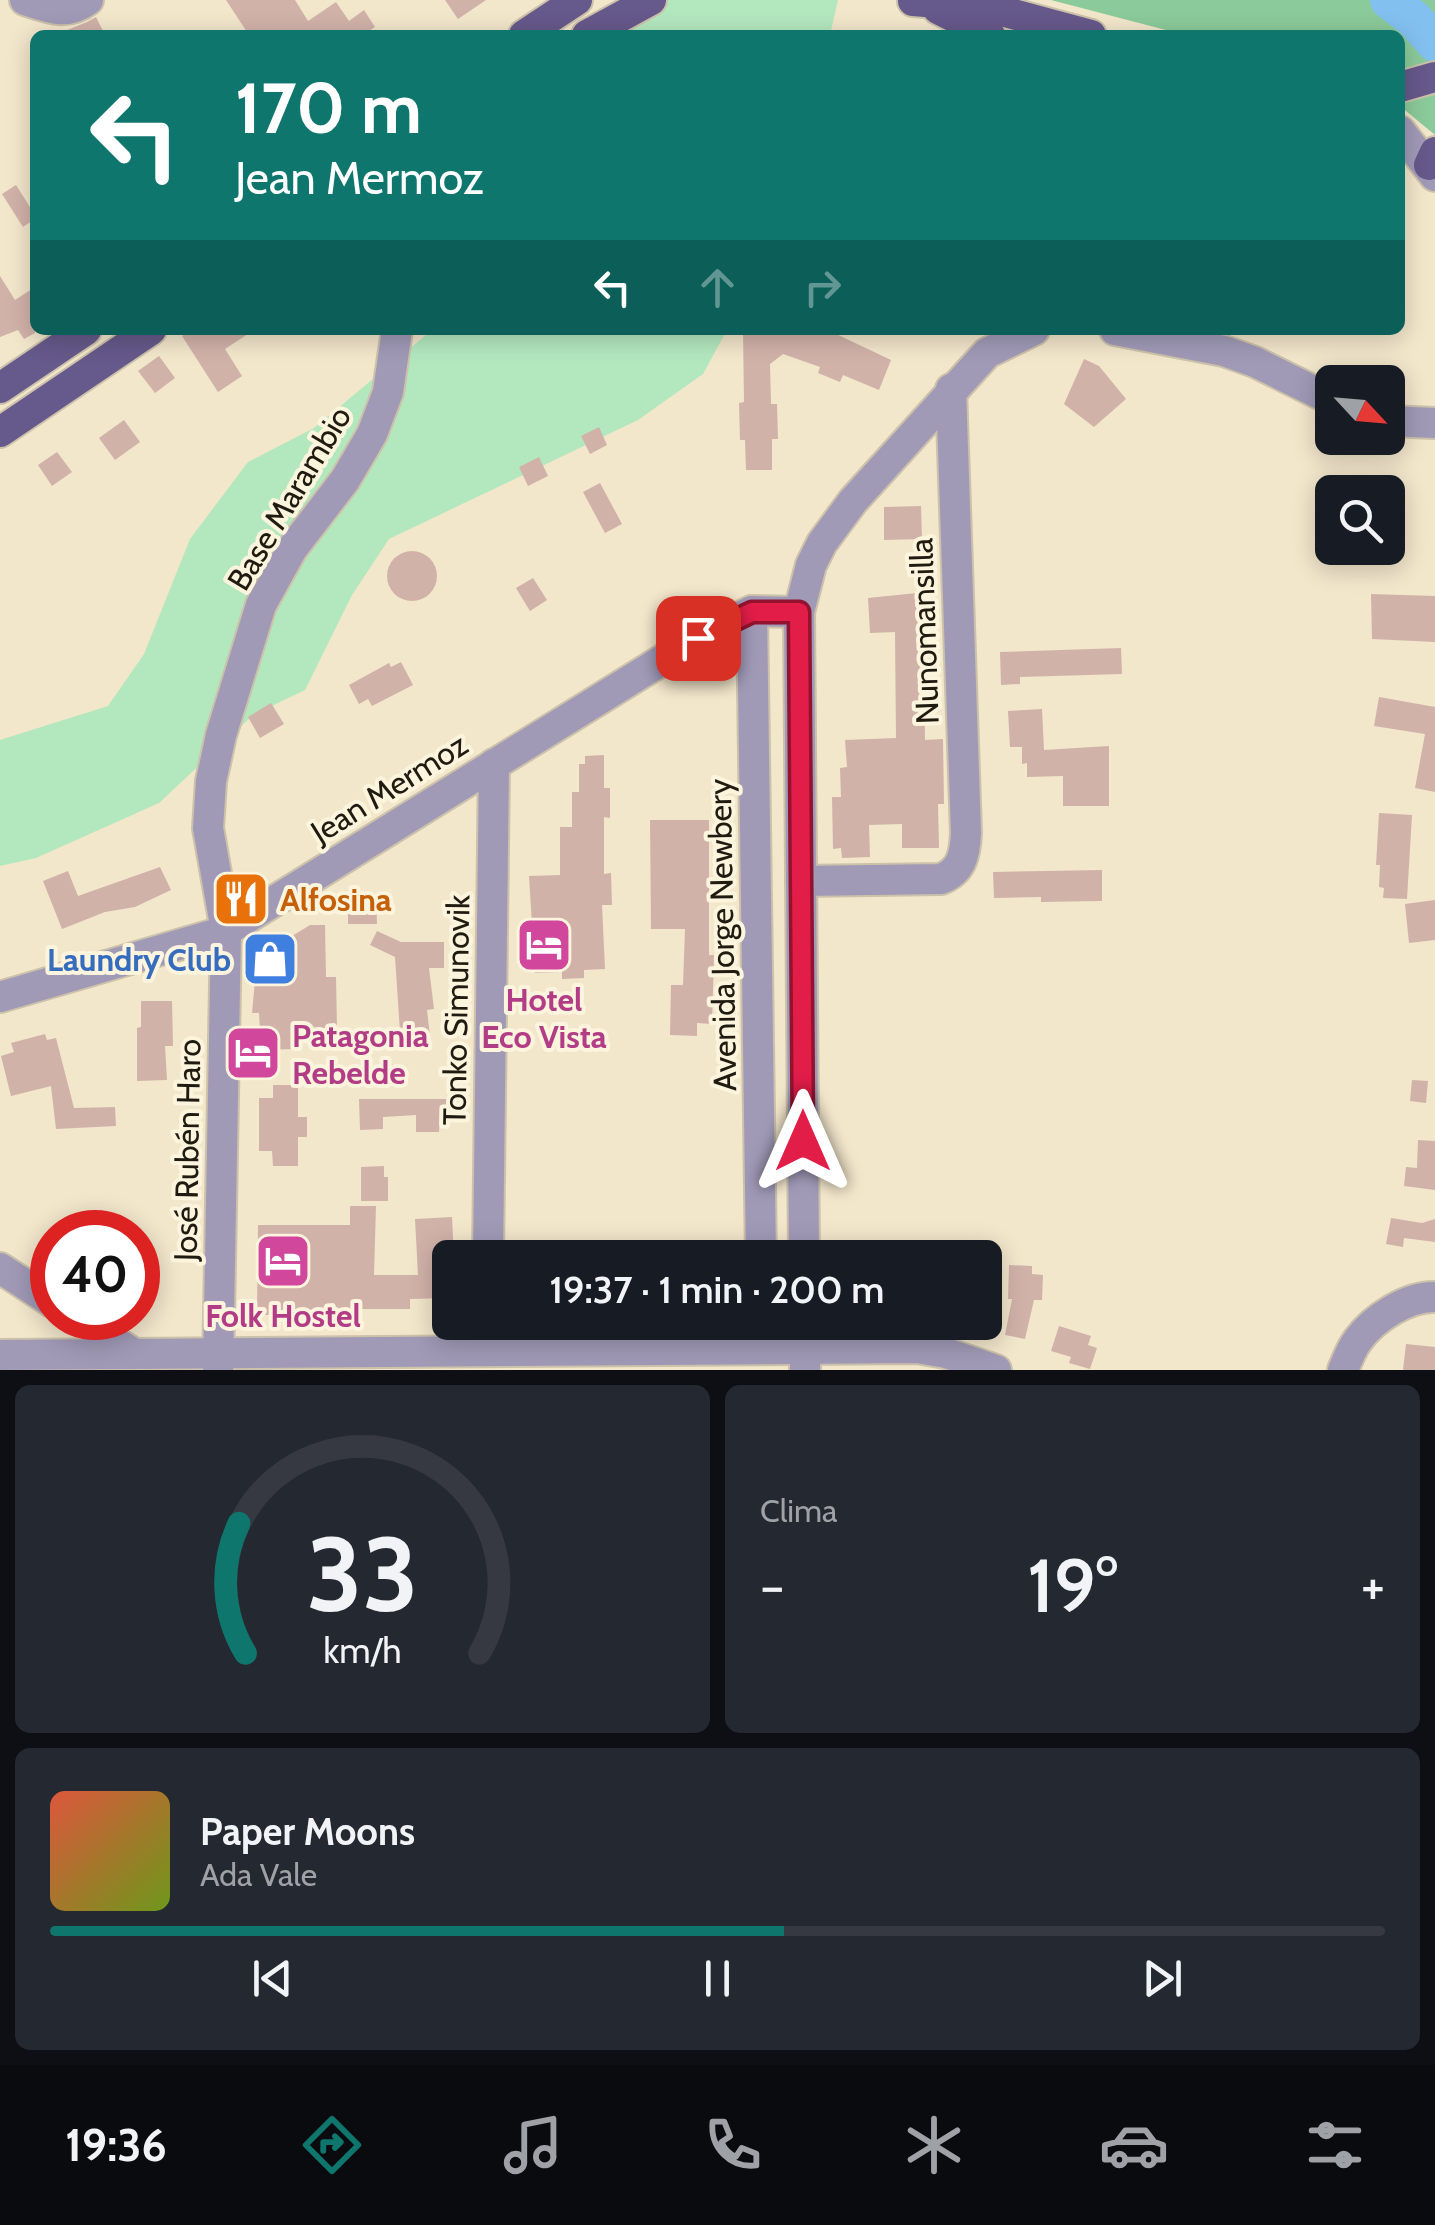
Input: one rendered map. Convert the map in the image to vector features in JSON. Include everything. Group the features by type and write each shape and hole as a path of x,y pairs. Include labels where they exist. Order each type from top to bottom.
{"main road":[{"path":"532,30 577,0"},
{"path":"597,30 651,0"},
{"path":"912,0 980,30"},
{"path":"912,0 987,8 1072,30"},
{"path":"1405,85 1435,76"},
{"path":"0,388 79,335"},
{"path":"0,432 144,335"}],"street":[{"path":"25,0 60,11 77,8 88,0"},
{"path":"1405,137 1433,164"},
{"name":"Base Marambio","path":"226,931 208,828 211,781 221,735 253,627 271,586 372,434 388,392 395,335"},
{"path":"804,1240 799,612 811,565 835,523 987,352 1023,335"},
{"path":"1140,335 1255,362 1315,392"},
{"name":"Nunomansilla","path":"801,881 928,881 951,876 958,868 966,833 951,389"},
{"path":"1405,422 1435,423"},
{"name":"Jean Mermoz","path":"0,997 226,931 698,638 752,612 799,612"},
{"name":"Avenida Jorge Newbery","path":"752,612 761,1240"},
{"name":"Tonko Simunovik","path":"488,1240 494,764"},
{"name":"José Rubén Haro","path":"219,1361 226,931"},
{"path":"758,987 802,986"},
{"path":"0,1268 30,1288"},
{"path":"1343,1370 1358,1340 1389,1312 1425,1297 1435,1297"},
{"path":"112,1340 133,1353"},
{"path":"0,1354 133,1353 219,1361 486,1347 805,1346 917,1348 996,1370"}],"green space":[{"path":"666,0 838,0 831,30 603,30"},
{"path":"1051,0 1435,0 1435,135 1405,110 1405,30 1166,30"},
{"path":"426,335 724,335 703,374 638,420 389,539 352,595 305,690 253,715 159,803 36,858 0,866 0,740 108,706 144,654 190,539 248,462 314,428"}],"building":[{"path":"226,0 295,0 308,21 336,2 349,21 364,10 375,27 370,30 246,30"},
{"path":"445,0 486,0 458,19"},
{"path":"96,17 102,30 67,30"},
{"path":"16,185 30,207 30,222 23,227 2,194"},
{"path":"0,276 15,300 30,290 31,335 24,339 18,330 0,337"},
{"path":"246,335 225,349 242,376 218,392 182,336"},
{"path":"743,335 838,335 891,360 879,390 843,375 840,382 818,373 820,367 783,354 770,364 771,404 777,404 778,439 772,439 772,470 746,470 745,440 740,440 739,403 744,402"},
{"path":"159,356 175,378 155,393 138,371"},
{"path":"1084,359 1099,366 1126,399 1094,427 1064,404"},
{"path":"124,420 140,442 115,460 99,438"},
{"path":"599,427 607,445 590,454 581,436"},
{"path":"57,452 72,472 52,486 38,465"},
{"path":"539,457 548,476 528,486 519,467"},
{"path":"600,483 622,524 605,533 583,492"},
{"path":"921,506 922,539 884,540 884,507"},
{"path":"412,551 430,558 437,576 430,594 412,601 394,594 387,576 394,558"},
{"path":"533,578 547,600 530,611 516,588"},
{"path":"917,593 924,648 925,740 943,739 944,804 938,804 939,848 902,848 902,824 869,825 870,857 842,858 841,848 833,849 832,797 841,797 840,768 847,767 845,740 896,738 895,632 870,633 868,598"},
{"path":"1371,594 1435,596 1435,642 1372,639"},
{"path":"1121,648 1122,674 1020,677 1020,684 1001,685 1000,652"},
{"path":"401,662 413,685 372,706 368,699 359,704 349,685 389,663 391,667"},
{"path":"1379,697 1435,707 1435,792 1415,788 1425,734 1374,726"},
{"path":"271,703 284,724 260,738 248,717"},
{"path":"1042,709 1044,750 1109,746 1109,806 1063,806 1063,776 1027,777 1022,747 1010,747 1008,711"},
{"path":"604,755 604,788 610,788 610,818 604,817 604,874 611,873 612,905 602,905 605,969 584,970 584,978 562,979 562,972 535,973 529,876 560,875 560,827 572,827 572,792 579,792 579,764 585,764 585,756"},
{"path":"1379,813 1412,815 1407,899 1383,898 1384,888 1379,887"},
{"path":"650,820 709,820 709,955 714,955 712,1024 697,1023 697,1036 670,1035 671,985 683,985 685,929 651,929"},
{"path":"160,867 171,890 135,907 105,912 62,929 43,881 68,871 78,896"},
{"path":"1102,870 1102,901 994,898 993,872"},
{"path":"348,893 376,893 377,924 348,924"},
{"path":"1435,900 1435,940 1409,943 1405,904"},
{"path":"310,925 325,925 326,977 336,977 337,1028 293,1028 294,1049 261,1050 259,1013 252,1013 256,970 266,952"},
{"path":"377,931 401,942 444,942 444,968 429,968 434,1009 427,1010 430,1036 412,1038 411,1031 400,1032 395,957 370,945"},
{"path":"141,1001 172,1001 173,1046 165,1046 167,1080 137,1081"},
{"path":"45,1034 47,1040 56,1038 74,1108 115,1107 116,1126 56,1129 51,1086 11,1096 1,1056 14,1052 11,1043"},
{"path":"1412,1080 1428,1081 1426,1103 1410,1101"},
{"path":"273,1085 298,1085 298,1117 307,1117 307,1137 298,1137 298,1166 273,1166 272,1151 259,1151 259,1098 273,1098"},
{"path":"359,1099 448,1099 448,1117 440,1117 439,1132 416,1132 416,1115 383,1117 383,1129 360,1130"},
{"path":"1418,1140 1435,1141 1435,1190 1404,1186 1406,1167 1417,1168"},
{"path":"384,1166 388,1201 361,1201 361,1167"},
{"path":"350,1206 376,1206 374,1275 418,1275 415,1219 452,1217 453,1240 432,1240 432,1298 410,1299 410,1309 337,1309 337,1315 257,1315 258,1225 350,1225"},
{"path":"1391,1218 1422,1223 1435,1219 1435,1242 1404,1238 1403,1247 1386,1244"},
{"path":"1009,1265 1032,1266 1032,1274 1043,1275 1042,1300 1034,1300 1025,1339 1005,1335 1012,1299 1008,1299"},
{"path":"1059,1326 1091,1336 1088,1345 1097,1348 1090,1369 1069,1363 1071,1357 1051,1351"},
{"path":"1406,1344 1435,1347 1435,1370 1403,1370"}],"waterway":[{"path":"1389,0 1414,19 1435,43"}],"place":[{"name":"Alfosina","path":"241,899"},
{"name":"Hotel Eco Vista","path":"544,945"},
{"name":"Laundry Club","path":"270,959"},
{"name":"Patagonia Rebelde","path":"253,1053"},
{"name":"Folk Hostel","path":"283,1261"}],"route":[{"path":"698,638 752,612 799,612 803,1141"}]}
